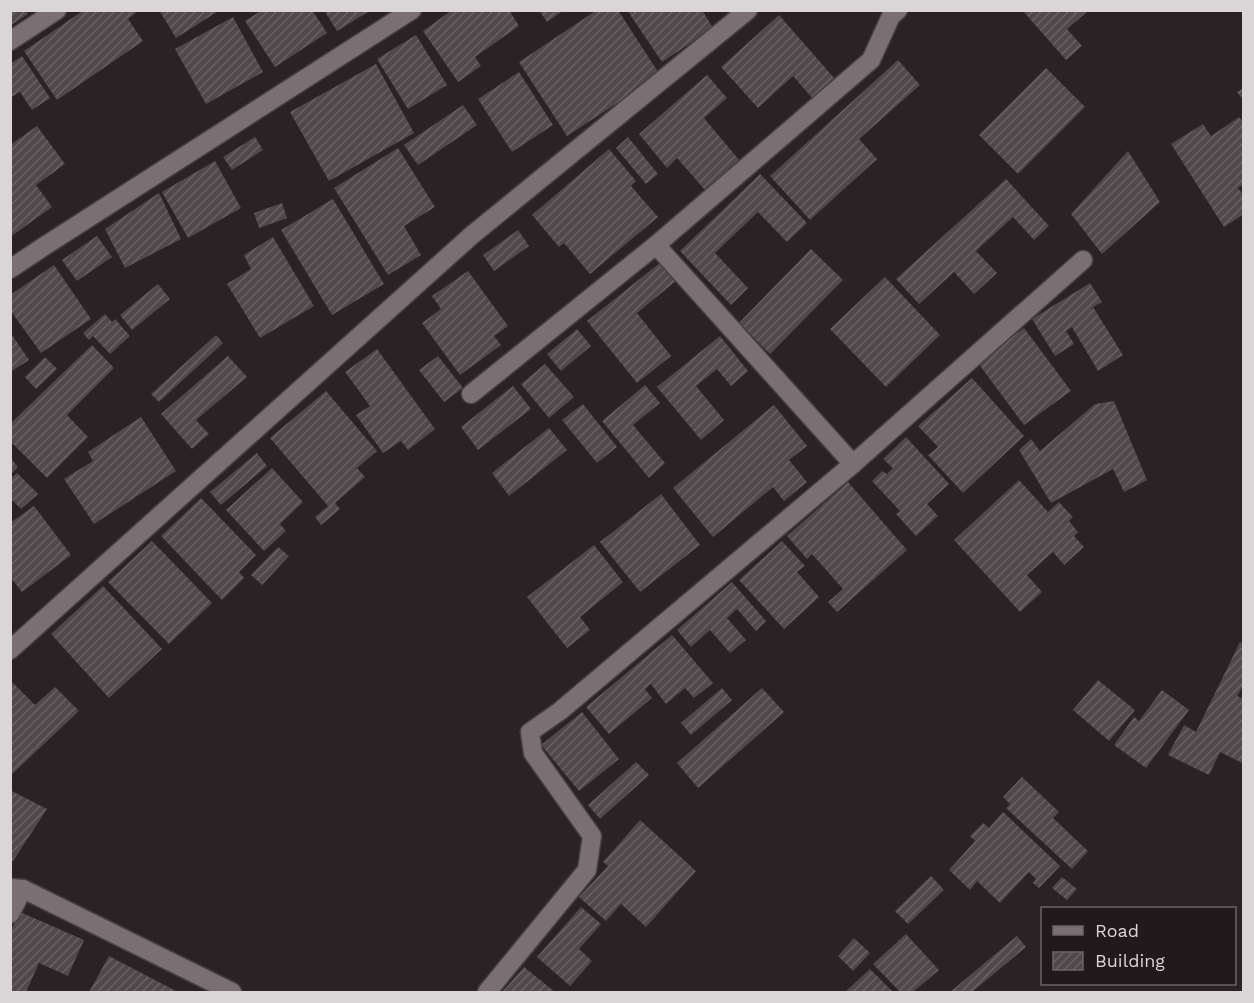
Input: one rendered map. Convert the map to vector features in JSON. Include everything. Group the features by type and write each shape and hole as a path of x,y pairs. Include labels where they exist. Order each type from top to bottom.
{"street":[{"path":"10,41 57,10"},
{"path":"10,270 412,10"},
{"path":"10,650 472,236 748,10"},
{"path":"471,394 656,245 871,60 891,16 898,10"},
{"path":"656,245 854,464"},
{"path":"487,993 587,870 592,836 533,753 530,732 560,711 854,464 1083,260"},
{"path":"10,914 17,889 232,993"}],"building":[{"path":"10,10 26,10 28,14 10,26"},
{"path":"84,10 139,10 128,19 143,41 57,100 24,51"},
{"path":"159,10 220,10 176,38"},
{"path":"262,10 312,10 327,33 275,67 245,21"},
{"path":"324,10 371,10 337,31"},
{"path":"452,10 509,10 519,26 475,57 481,66 458,82 423,31"},
{"path":"539,10 564,10 547,22"},
{"path":"597,10 618,10 660,75 567,136 519,62"},
{"path":"627,10 702,10 713,28 662,62"},
{"path":"1022,10 1089,10 1067,29 1082,46 1066,60"},
{"path":"779,15 835,79 813,99 793,76 758,108 721,67"},
{"path":"233,17 263,72 206,104 175,49"},
{"path":"416,35 447,85 408,109 377,59"},
{"path":"22,56 50,98 32,110 20,92 10,98 10,64"},
{"path":"898,60 920,85 859,139 877,159 810,220 770,176"},
{"path":"376,64 414,133 329,181 290,112"},
{"path":"1046,68 1085,107 1018,174 979,135"},
{"path":"519,72 553,125 512,152 478,99"},
{"path":"707,75 727,98 704,118 740,161 705,190 677,158 667,168 639,134"},
{"path":"1244,88 1244,101 1237,92"},
{"path":"463,105 477,125 418,165 404,145"},
{"path":"1239,117 1244,123 1244,184 1238,188 1244,196 1244,214 1224,227 1171,144 1203,124 1211,136"},
{"path":"37,126 65,164 36,185 52,207 10,237 10,145"},
{"path":"255,137 263,150 232,170 223,157"},
{"path":"628,137 658,174 646,184 616,148"},
{"path":"398,148 435,207 404,226 421,255 388,275 334,188"},
{"path":"609,149 636,181 631,186 658,217 590,274 564,243 559,247 532,215"},
{"path":"1128,151 1160,202 1102,254 1071,214"},
{"path":"215,161 241,208 188,238 162,192"},
{"path":"760,174 807,223 787,242 758,212 715,253 748,288 731,305 680,251"},
{"path":"1006,179 1049,226 1034,240 1013,217 976,251 997,273 974,294 954,272 919,304 896,279"},
{"path":"159,193 181,239 125,268 105,229"},
{"path":"333,199 384,284 332,315 281,230"},
{"path":"282,203 287,218 259,228 254,213"},
{"path":"518,230 529,246 494,271 483,255"},
{"path":"97,236 112,257 77,281 62,260"},
{"path":"273,237 314,306 260,338 227,284 251,269 244,255"},
{"path":"811,249 843,280 770,354 739,323"},
{"path":"661,262 676,281 637,313 671,356 637,383 587,321"},
{"path":"54,265 91,319 41,353 10,310 10,295"},
{"path":"468,271 508,326 494,336 501,345 460,375 422,323 441,309 432,296"},
{"path":"885,277 940,335 886,387 830,329"},
{"path":"1090,283 1102,302 1093,307 1123,355 1098,371 1072,327 1066,331 1074,344 1055,356 1032,319"},
{"path":"158,284 170,299 132,330 120,315"},
{"path":"105,314 112,322 115,319 130,336 110,354 93,336 89,340 83,333"},
{"path":"1024,328 1071,391 1024,425 978,363"},
{"path":"577,329 591,346 561,371 547,354"},
{"path":"10,332 29,360 10,372"},
{"path":"216,335 223,343 159,402 151,394"},
{"path":"720,336 748,371 731,386 717,369 696,386 724,420 701,440 657,387"},
{"path":"92,345 114,368 67,415 88,437 47,478 10,441 10,424"},
{"path":"377,349 435,429 408,450 401,441 383,453 356,415 370,406 345,372"},
{"path":"228,356 247,377 196,420 209,434 192,449 161,414"},
{"path":"438,356 463,388 444,402 419,370"},
{"path":"45,357 57,369 36,389 25,377"},
{"path":"545,364 574,397 549,418 521,384"},
{"path":"972,378 1024,436 963,493 928,455 938,447 918,426"},
{"path":"645,385 660,403 633,425 665,463 649,478 602,421"},
{"path":"513,386 531,409 478,450 461,427"},
{"path":"326,391 377,451 357,468 365,477 335,503 340,509 321,525 315,517 328,506 270,438"},
{"path":"1114,401 1147,480 1124,492 1113,469 1051,503 1019,450 1031,439 1040,451 1095,404"},
{"path":"583,404 617,447 597,463 562,420"},
{"path":"774,405 807,446 789,460 807,482 784,501 773,487 713,537 673,488"},
{"path":"141,417 176,471 94,524 64,479 93,461 88,452"},
{"path":"549,428 567,450 509,496 492,473"},
{"path":"906,437 949,484 927,504 938,516 916,536 896,514 900,511 872,481 882,471 887,474 893,468 883,459"},
{"path":"257,453 267,466 221,505 210,492"},
{"path":"10,457 18,467 10,475"},
{"path":"272,468 303,502 280,524 286,531 264,551 226,510"},
{"path":"17,473 38,494 21,509 10,498 10,479"},
{"path":"1019,480 1048,512 1059,502 1073,517 1069,521 1078,532 1074,536 1084,547 1064,565 1053,552 1027,575 1042,592 1020,612 954,540"},
{"path":"848,482 907,550 837,612 828,602 843,589 812,554 807,559 787,536"},
{"path":"661,494 700,545 640,592 600,542"},
{"path":"201,498 256,555 239,572 244,578 222,600 161,536"},
{"path":"34,506 71,555 22,592 10,577 10,523"},
{"path":"152,541 212,603 169,644 108,582"},
{"path":"782,541 805,566 797,572 819,597 784,629 739,580"},
{"path":"594,545 623,582 580,617 590,630 567,648 527,597"},
{"path":"278,547 289,556 262,585 251,575"},
{"path":"732,582 766,621 756,631 737,609 727,618 746,640 730,653 710,630 691,647 677,630"},
{"path":"103,586 162,649 109,698 51,634"},
{"path":"672,635 713,683 694,698 685,688 666,704 651,684 645,689 652,698 609,734 586,707"},
{"path":"1240,642 1244,644 1244,684 1237,696 1244,699 1244,764 1220,752 1209,775 1168,755 1184,725 1196,732"},
{"path":"10,680 35,705 55,687 79,711 10,776"},
{"path":"1098,680 1135,710 1109,741 1073,710"},
{"path":"722,688 732,700 691,735 681,723"},
{"path":"762,688 784,712 698,788 677,763"},
{"path":"1162,690 1189,710 1146,768 1114,745 1134,717 1139,721"},
{"path":"582,712 619,759 579,791 541,745"},
{"path":"636,762 649,775 600,819 588,805"},
{"path":"1022,777 1059,812 1053,818 1088,851 1072,869 1006,808 1010,804 1003,797"},
{"path":"10,790 47,809 13,861 10,860"},
{"path":"1003,812 1060,866 1039,888 1033,883 1036,879 1029,872 1000,903 977,881 970,890 949,870 975,841 970,836 983,823 989,828"},
{"path":"640,820 696,871 646,927 621,904 606,921 579,897 608,866 603,862"},
{"path":"931,876 944,890 908,924 895,911"},
{"path":"1062,877 1077,889 1067,900 1052,888"},
{"path":"581,907 601,924 579,949 592,961 570,986 537,957"},
{"path":"20,912 84,940 68,976 39,963 26,992 10,992 10,932"},
{"path":"906,934 939,970 913,992 900,992 873,964"},
{"path":"1017,936 1026,947 972,992 950,992"},
{"path":"854,938 870,953 853,971 838,956"},
{"path":"109,956 178,992 89,992"},
{"path":"524,967 555,992 502,992"},
{"path":"870,969 893,992 845,992"}]}
